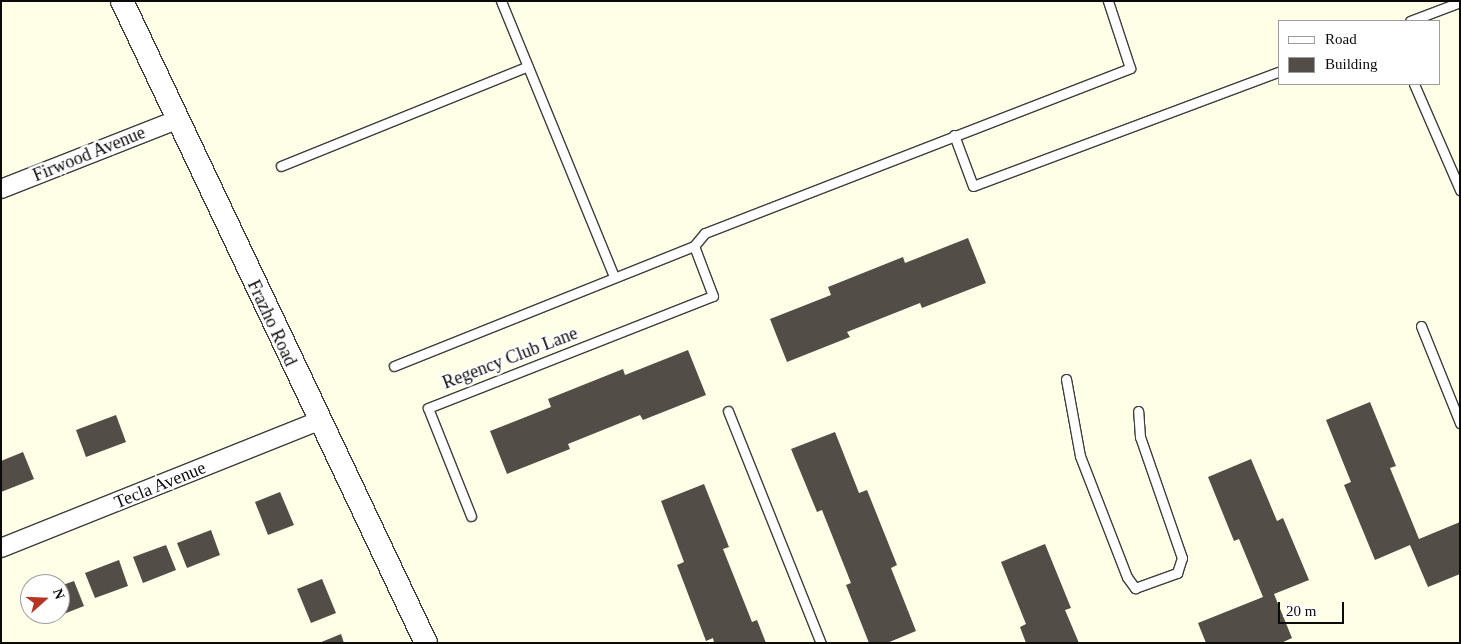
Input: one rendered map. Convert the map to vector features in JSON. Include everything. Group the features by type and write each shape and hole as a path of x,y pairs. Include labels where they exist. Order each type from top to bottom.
{"street":[{"name":"Frazho Road","path":"122,1 176,120 426,643"},
{"name":"Firwood Avenue","path":"1,189 176,120"},
{"name":"Tecla Avenue","path":"1,548 319,421"}],"lane":[{"path":"501,1 614,277"},
{"path":"394,366 694,246 706,233 1130,68 1108,1"},
{"path":"1413,20 1460,2"},
{"path":"281,166 528,66"},
{"path":"954,135 973,186 1278,72"},
{"path":"1414,85 1460,190"},
{"name":"Regency Club Lane","path":"471,516 428,408 713,296 694,246"},
{"path":"1421,326 1460,423"},
{"path":"1066,379 1080,456 1126,577 1135,588 1177,572 1182,558 1140,437 1138,411"},
{"path":"728,411 820,643"}],"building":[{"path":"968,238 986,283 922,308 920,303 847,332 850,337 787,362 770,319 831,295 828,287 903,257 905,263"},
{"path":"688,350 706,395 643,420 640,415 568,444 570,449 507,474 490,431 551,407 548,399 623,369 625,375"},
{"path":"1370,402 1396,466 1390,468 1419,539 1460,522 1460,574 1428,587 1410,545 1375,560 1344,485 1351,482 1326,420"},
{"path":"116,415 126,442 86,457 76,430"},
{"path":"835,432 859,493 867,490 897,565 891,568 916,631 887,643 869,643 846,585 851,583 822,510 817,512 791,449"},
{"path":"23,452 34,479 1,492 1,461"},
{"path":"1251,459 1277,521 1283,518 1309,580 1274,594 1292,638 1281,643 1206,643 1198,623 1263,597 1239,539 1234,541 1208,477"},
{"path":"704,484 729,547 723,549 752,622 757,620 766,643 714,643 713,638 706,641 677,565 684,562 661,501"},
{"path":"280,492 294,525 268,535 255,502"},
{"path":"211,530 220,555 187,568 177,543"},
{"path":"1045,544 1071,608 1065,610 1079,643 1026,643 1020,627 1026,624 1001,562"},
{"path":"166,545 176,570 143,583 133,557"},
{"path":"119,560 128,586 95,598 85,573"},
{"path":"322,579 336,613 311,623 297,589"},
{"path":"74,581 84,606 70,612 70,582"},
{"path":"341,634 344,643 319,643"}]}
